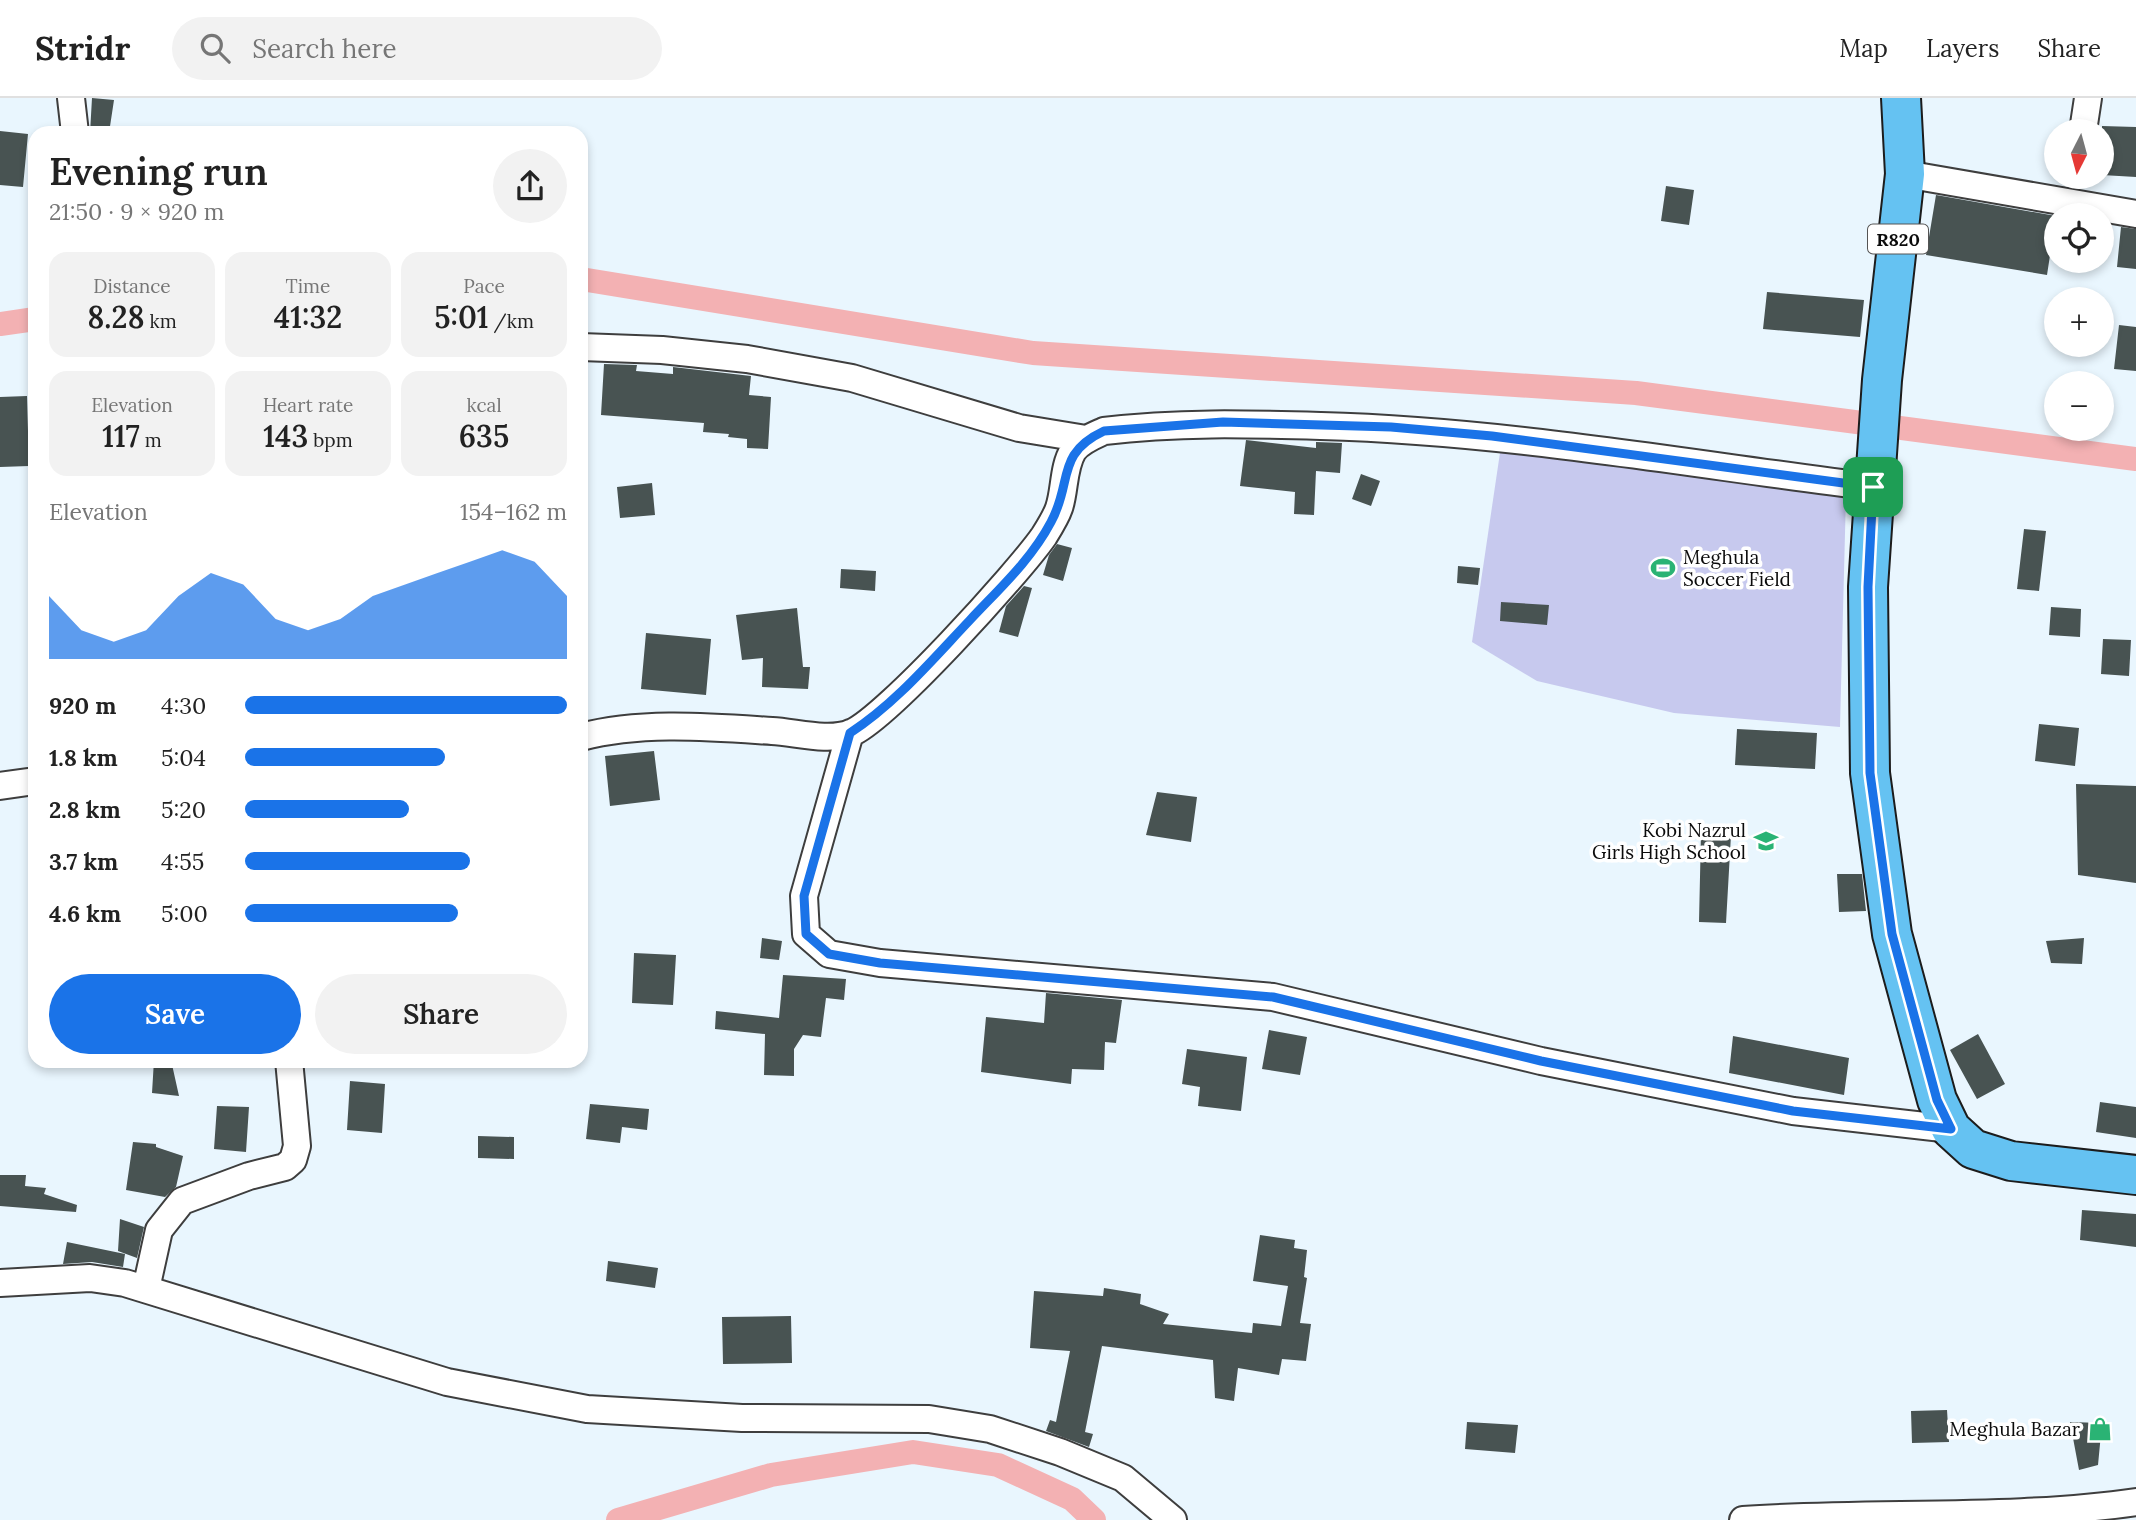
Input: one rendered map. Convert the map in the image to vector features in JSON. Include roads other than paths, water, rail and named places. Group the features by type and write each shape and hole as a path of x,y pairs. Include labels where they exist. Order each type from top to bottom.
{"main road":[{"name":"R820","path":"1900,98 1905,174 1882,380 1868,587 1870,773 1892,934 1937,1100 1951,1129 1973,1149 2011,1161 2136,1175"}],"street":[{"path":"71,98 74,126"},
{"path":"2085,119 2088,98"},
{"path":"1905,174 2044,186"},
{"path":"2073,189 2136,214"},
{"path":"588,347 662,350 747,359 852,378 1019,428 1086,439"},
{"path":"588,736 621,729 673,728 825,736 850,733 870,720 914,679 1018,570 1045,534 1059,509 1073,452 1086,439 1104,431 1223,422 1391,427 1874,477"},
{"path":"850,733 804,896 806,934 829,954 880,963 1273,997 1541,1061 1793,1111 1951,1129"},
{"path":"0,786 28,782"},
{"path":"146,1289 159,1230 182,1201 249,1176 285,1167 293,1160 297,1146 290,1068"},
{"path":"0,1283 90,1278 146,1289 447,1382 587,1409 742,1418 929,1419 990,1429 1060,1452 1123,1478 1172,1520"},
{"path":"1743,1520 1800,1516 2067,1516 2136,1502"}],"waterway":[{"path":"588,280 1033,353 1636,393 2136,459"},
{"path":"0,324 28,320"},
{"path":"618,1520 771,1475 913,1452 998,1465 1072,1499 1094,1520"}],"place":[{"name":"Meghula Soccer Field","path":"1663,568"},
{"name":"Kobi Nazrul Girls High School","path":"1766,841"},
{"name":"Meghula Bazar","path":"2100,1429"}]}
